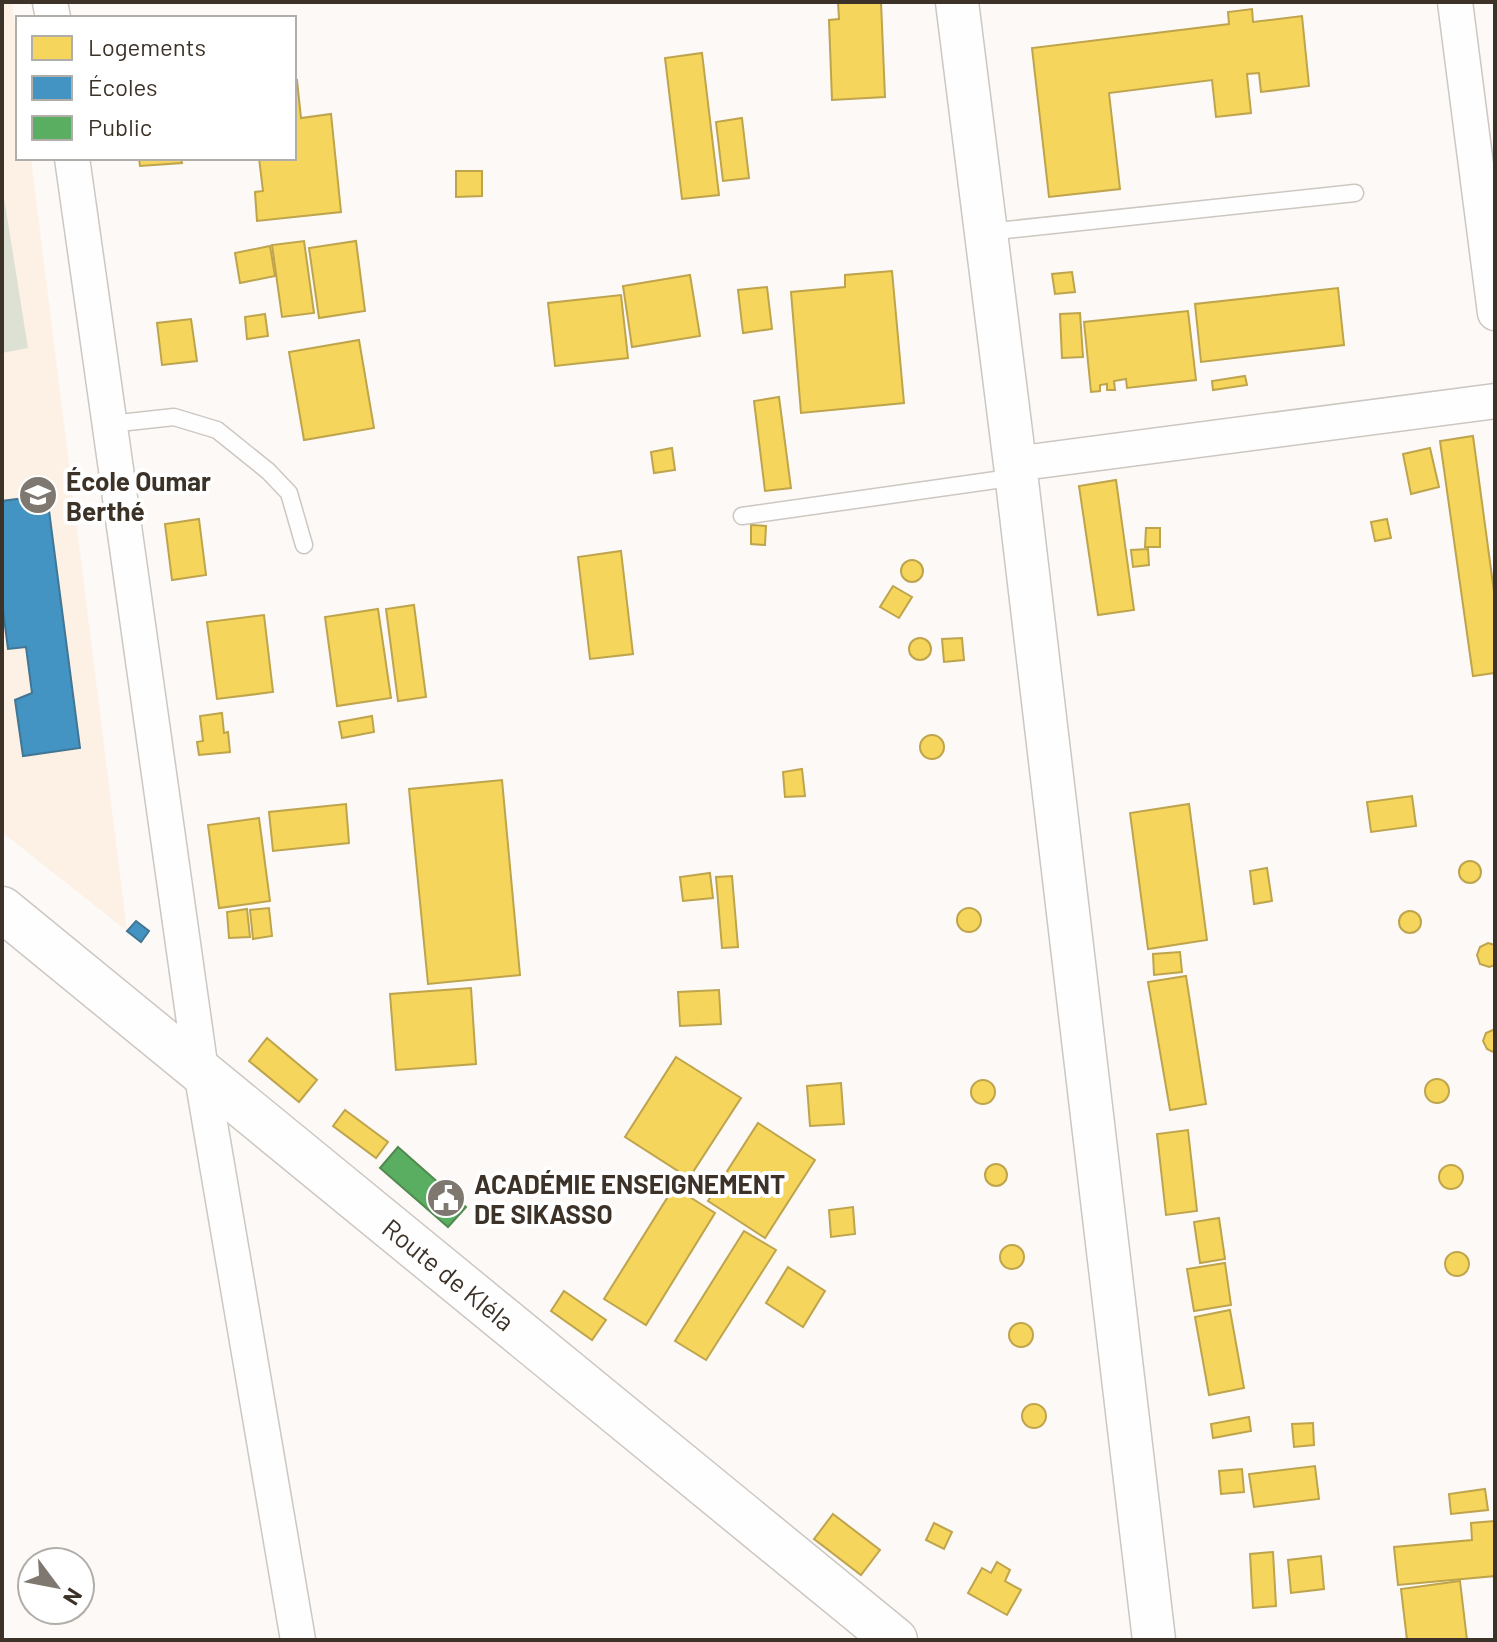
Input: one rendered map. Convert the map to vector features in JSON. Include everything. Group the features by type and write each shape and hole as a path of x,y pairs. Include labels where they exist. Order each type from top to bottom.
{"main road":[{"name":"Route de Kléla","path":"2,909 895,1640"}],"street":[{"path":"957,2 1016,471 1154,1640"},
{"path":"1455,2 1495,313"},
{"path":"72,160 201,1071 298,1640"},
{"path":"1016,471 1495,401"}],"lane":[{"path":"986,233 1355,193"},
{"path":"110,424 174,417 217,430 268,471 289,493 304,545"},
{"path":"742,516 1016,471"}],"shaded area":[{"name":"École Oumar Berthé","path":"2,2 12,2 16,35 16,160 31,160 127,931 2,832"},
{"path":"2,185 28,348 2,353"}],"building: Logements":[{"path":"838,2 881,2 885,97 832,100 829,20 839,19"},
{"path":"1252,9 1253,22 1302,16 1309,86 1261,92 1259,73 1247,74 1251,113 1216,117 1212,80 1109,93 1120,189 1049,197 1032,48 1229,24 1228,12"},
{"path":"702,53 719,195 682,199 665,58"},
{"path":"296,80 301,118 331,114 341,212 257,221 255,192 263,191 259,160 296,160"},
{"path":"742,118 749,178 723,181 716,122"},
{"path":"139,160 181,160 182,163 140,166"},
{"path":"456,171 482,171 482,196 456,197"},
{"path":"304,241 314,313 282,317 272,245"},
{"path":"356,241 365,311 319,318 309,248"},
{"path":"270,246 275,276 240,283 235,253"},
{"path":"892,271 904,403 801,413 791,292 845,287 845,275"},
{"path":"1072,272 1075,292 1055,294 1052,274"},
{"path":"690,275 700,336 632,347 623,286"},
{"path":"767,287 772,329 743,333 738,290"},
{"path":"1338,288 1344,345 1201,362 1195,304"},
{"path":"621,295 628,358 555,366 548,303"},
{"path":"1188,311 1196,380 1127,388 1126,379 1114,381 1115,390 1107,390 1107,384 1100,385 1100,391 1091,392 1084,322"},
{"path":"1080,313 1083,357 1062,358 1060,314"},
{"path":"265,314 268,336 247,339 245,317"},
{"path":"191,319 197,361 162,365 157,323"},
{"path":"359,340 374,428 304,440 289,352"},
{"path":"1245,376 1247,385 1213,390 1212,381"},
{"path":"779,397 791,488 765,491 754,401"},
{"path":"1473,436 1495,599 1495,673 1473,676 1440,441"},
{"path":"672,448 675,470 654,473 651,452"},
{"path":"1430,448 1439,487 1411,494 1403,454"},
{"path":"1116,480 1134,610 1098,615 1079,486"},
{"path":"199,519 206,575 172,580 165,524"},
{"path":"1387,519 1391,538 1375,541 1371,522"},
{"path":"751,525 766,526 765,545 751,544"},
{"path":"1146,528 1160,528 1160,547 1145,547"},
{"path":"1148,549 1149,565 1133,567 1131,550"},
{"path":"621,551 633,654 590,659 578,557"},
{"path":"908,560 916,560 923,571 916,582 908,582 901,575 901,567"},
{"path":"893,586 912,597 899,618 880,607"},
{"path":"414,605 426,697 398,701 386,609"},
{"path":"378,609 391,698 337,706 325,617"},
{"path":"264,615 273,692 217,699 207,622"},
{"path":"916,638 924,638 931,649 924,660 916,660 909,653 909,645"},
{"path":"962,638 964,660 944,662 942,639"},
{"path":"222,713 230,752 199,755 197,742 203,741 200,716"},
{"path":"372,716 374,732 342,738 339,722"},
{"path":"932,735 940,739 944,747 940,755 932,759 924,755 920,747 924,739"},
{"path":"802,769 805,796 785,797 783,772"},
{"path":"502,780 520,975 428,984 409,789"},
{"path":"1412,796 1416,826 1371,832 1367,802"},
{"path":"346,804 349,843 273,851 269,812"},
{"path":"1189,804 1207,940 1148,949 1130,813"},
{"path":"259,818 270,901 219,908 208,825"},
{"path":"1466,861 1474,861 1481,872 1474,883 1466,883 1459,876 1459,868"},
{"path":"1267,868 1272,901 1254,904 1250,871"},
{"path":"710,873 713,898 683,901 680,877"},
{"path":"732,876 738,947 722,948 716,877"},
{"path":"269,908 272,936 253,939 250,910"},
{"path":"969,908 977,912 981,920 977,928 969,932 961,928 957,920 961,912"},
{"path":"247,909 250,937 229,938 227,912"},
{"path":"1406,911 1414,911 1421,922 1414,933 1406,933 1399,926 1399,918"},
{"path":"1488,943 1495,945 1495,965 1489,967 1480,964 1477,955 1480,947"},
{"path":"1180,952 1182,972 1154,975 1153,954"},
{"path":"1186,976 1206,1104 1170,1110 1148,982"},
{"path":"471,988 476,1064 396,1070 390,994"},
{"path":"719,990 721,1024 680,1026 678,992"},
{"path":"1495,1029 1495,1053 1487,1049 1483,1041 1486,1033"},
{"path":"267,1038 317,1080 299,1102 249,1061"},
{"path":"676,1057 741,1098 689,1178 625,1137"},
{"path":"1437,1079 1445,1083 1449,1091 1445,1099 1437,1103 1429,1099 1425,1091 1429,1083"},
{"path":"983,1080 991,1084 995,1092 991,1100 983,1104 975,1100 971,1092 975,1084"},
{"path":"841,1083 844,1124 810,1126 807,1086"},
{"path":"345,1110 388,1142 376,1158 333,1126"},
{"path":"758,1123 815,1160 765,1238 708,1201"},
{"path":"1188,1130 1197,1211 1166,1215 1157,1134"},
{"path":"992,1164 1000,1164 1007,1175 1000,1186 992,1186 985,1179 985,1171"},
{"path":"1451,1165 1459,1169 1463,1177 1459,1185 1451,1189 1443,1185 1439,1177 1443,1169"},
{"path":"674,1187 715,1213 646,1325 604,1299"},
{"path":"853,1207 855,1234 831,1237 829,1210"},
{"path":"1219,1218 1225,1259 1200,1263 1194,1222"},
{"path":"744,1231 776,1250 706,1360 675,1341"},
{"path":"1012,1245 1020,1249 1024,1257 1020,1265 1012,1269 1004,1265 1000,1257 1004,1249"},
{"path":"1457,1252 1465,1256 1469,1264 1465,1272 1457,1276 1449,1272 1445,1264 1449,1256"},
{"path":"1225,1263 1231,1305 1194,1311 1187,1269"},
{"path":"788,1267 825,1291 803,1327 766,1303"},
{"path":"564,1291 606,1320 592,1340 551,1311"},
{"path":"1230,1310 1244,1388 1209,1395 1195,1317"},
{"path":"1021,1323 1029,1327 1033,1335 1029,1343 1021,1347 1013,1343 1009,1335 1013,1327"},
{"path":"1034,1404 1042,1408 1046,1416 1042,1424 1034,1428 1026,1424 1022,1416 1026,1408"},
{"path":"1249,1417 1251,1431 1213,1438 1211,1424"},
{"path":"1313,1423 1314,1445 1294,1447 1292,1424"},
{"path":"1315,1466 1319,1499 1254,1507 1249,1474"},
{"path":"1242,1469 1244,1492 1221,1494 1219,1471"},
{"path":"1485,1489 1488,1510 1451,1514 1449,1494"},
{"path":"833,1514 880,1550 861,1575 814,1539"},
{"path":"1494,1521 1495,1576 1398,1585 1394,1547 1472,1540 1471,1523"},
{"path":"934,1523 952,1532 944,1549 926,1540"},
{"path":"1273,1552 1276,1606 1253,1608 1250,1554"},
{"path":"1321,1556 1324,1589 1291,1593 1288,1560"},
{"path":"997,1562 1010,1570 1005,1581 1021,1590 1007,1615 968,1593 982,1568 991,1573"},
{"path":"1460,1581 1467,1640 1407,1640 1401,1589"}],"building: Écoles":[{"path":"47,495 80,748 23,756 15,700 32,693 26,647 8,649 2,603 2,501"},
{"path":"136,921 149,931 141,942 127,931"}],"building: Public":[{"path":"398,1147 466,1207 448,1227 380,1168"}],"place":[{"name":"École Oumar Berthé","path":"38,495"},
{"name":"ACADÉMIE ENSEIGNEMENT DE SIKASSO","path":"446,1198"}]}
